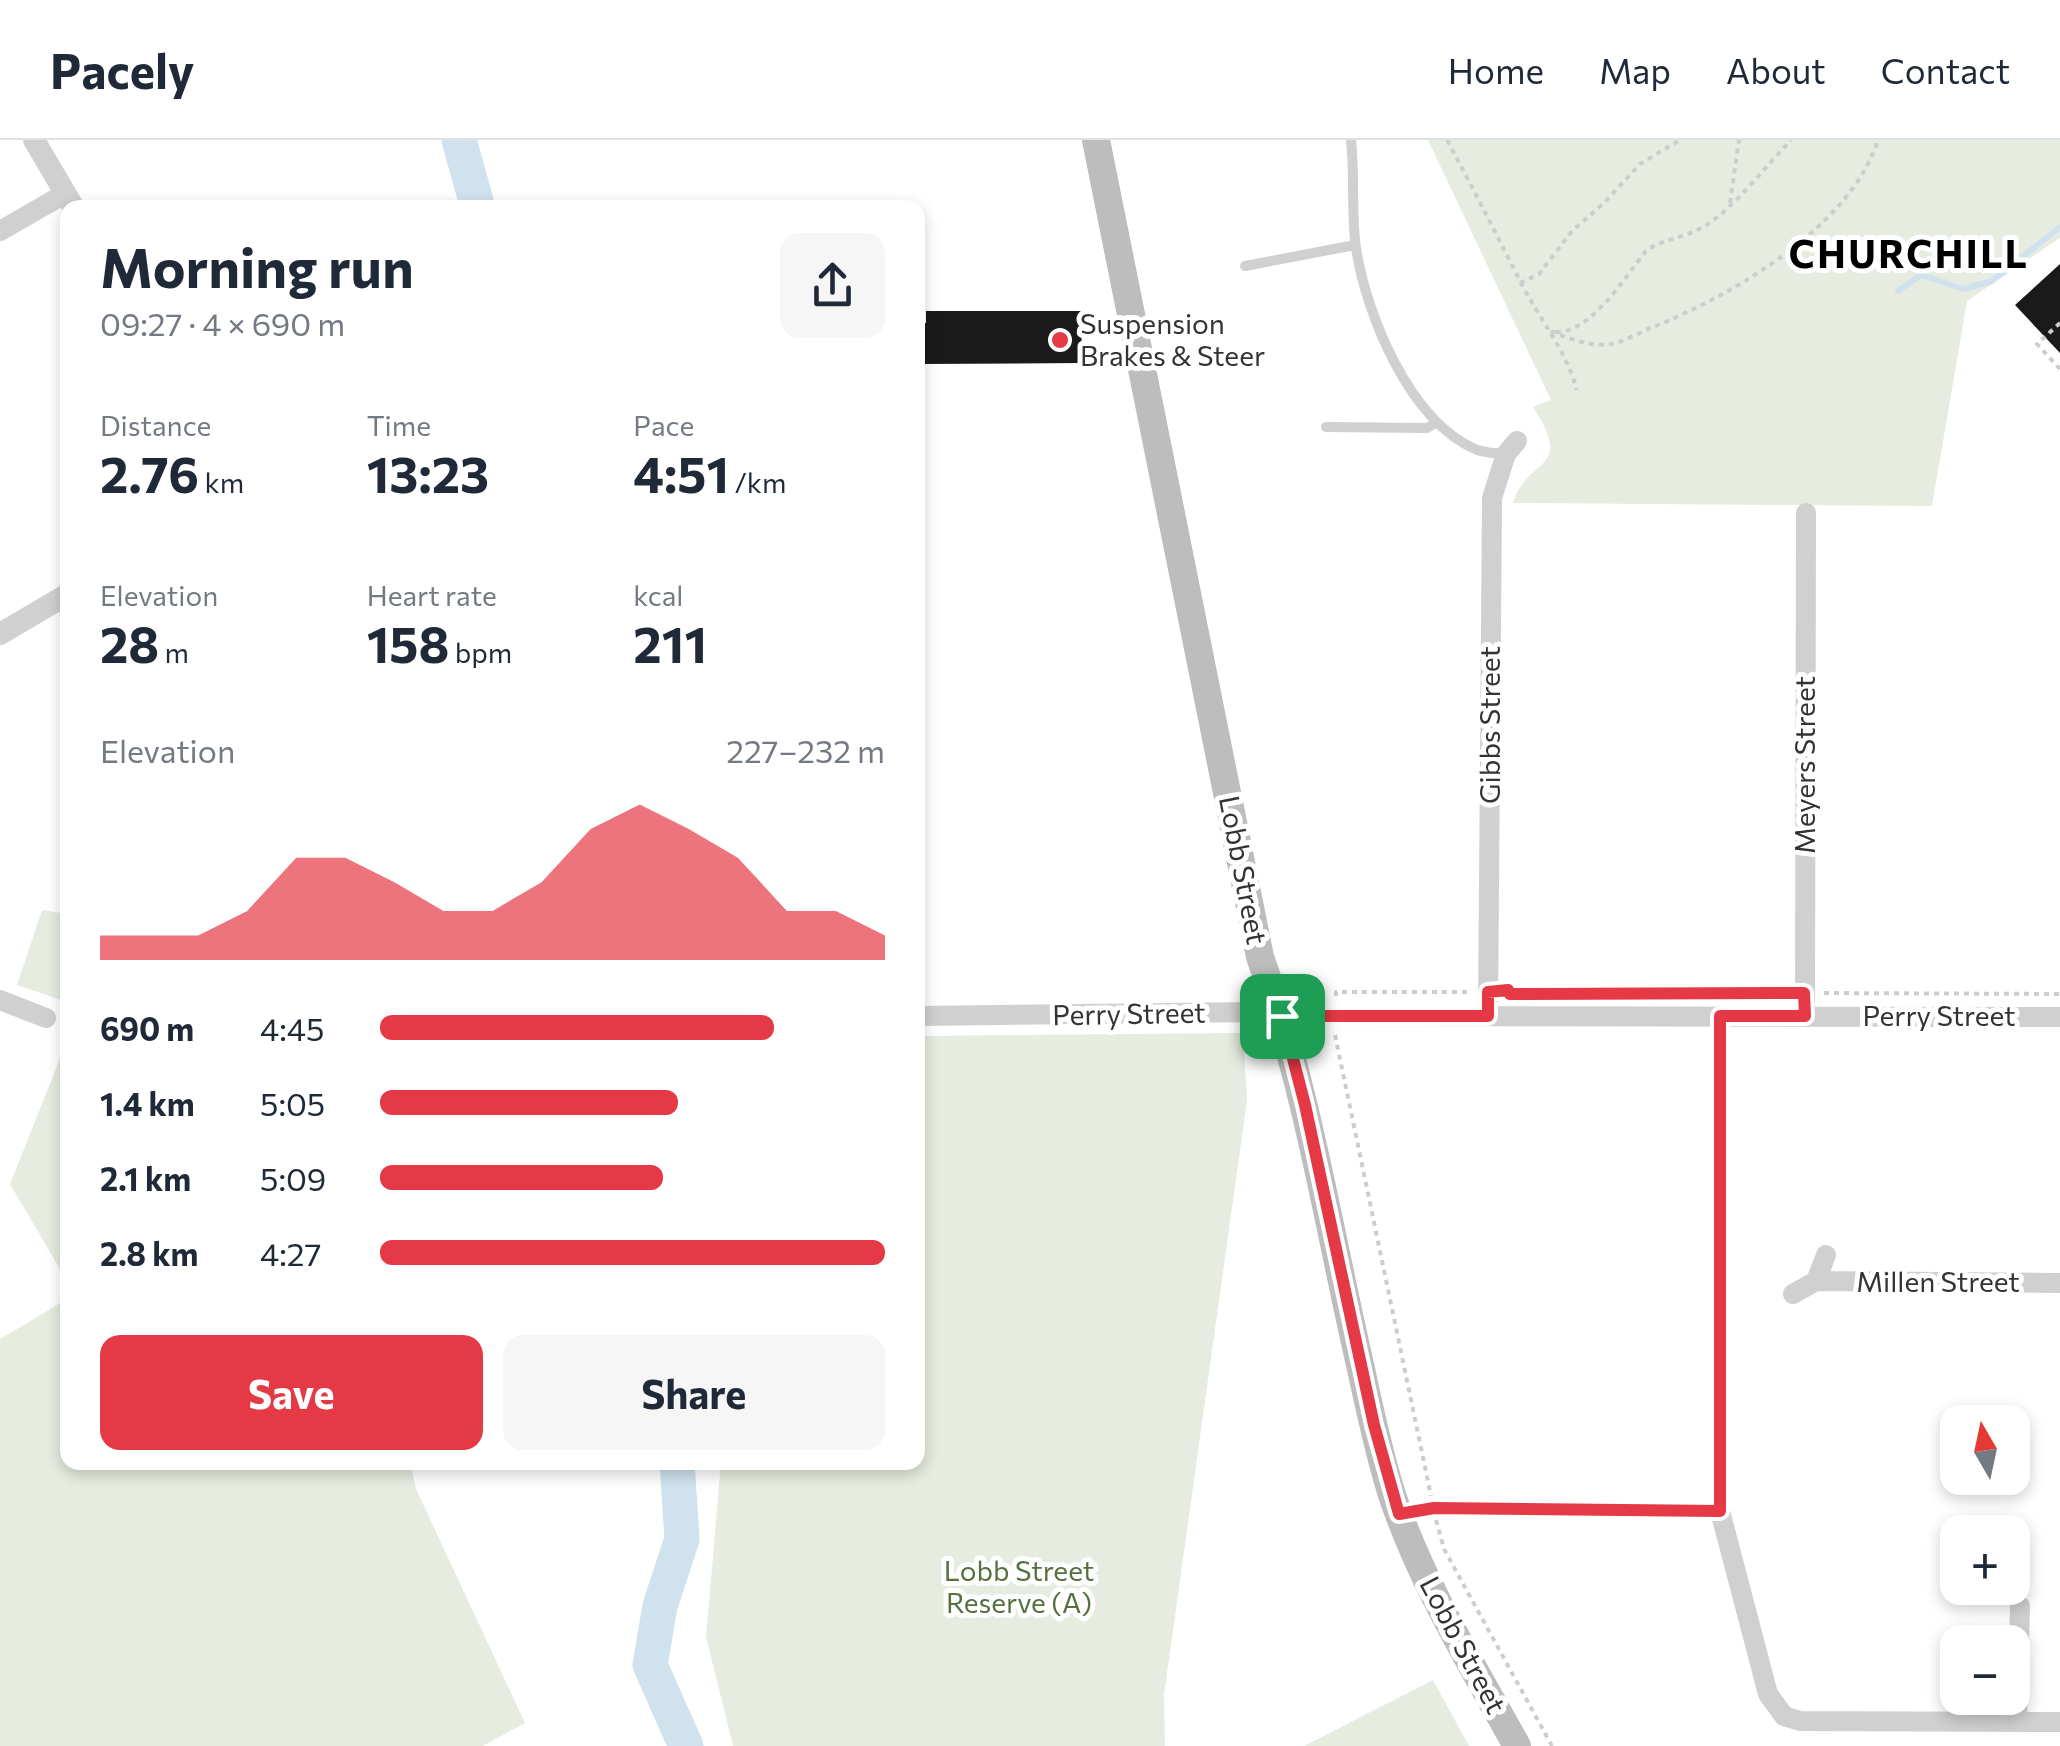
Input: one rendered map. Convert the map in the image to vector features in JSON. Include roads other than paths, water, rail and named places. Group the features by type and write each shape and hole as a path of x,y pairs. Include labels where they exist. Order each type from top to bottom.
{"main road":[{"name":"Lobb Street","path":"1096,140 1260,957 1282,1016 1305,1105 1365,1389 1399,1514 1419,1562 1517,1746"}],"street":[{"path":"34,140 70,200"},
{"path":"0,231 60,204"},
{"name":"Gibbs Street","path":"1488,1016 1492,498 1512,448"},
{"name":"Meyers Street","path":"1805,1016 1806,513"},
{"path":"0,634 60,599"},
{"path":"0,1000 46,1018"},
{"name":"Perry Street","path":"925,1016 1252,1012 1282,1016 2060,1016"},
{"path":"1720,1016 1720,1511 1768,1694 1784,1716 1800,1721 2060,1722"},
{"name":"Millen Street","path":"1816,1281 1826,1255"},
{"name":"Millen Street","path":"1794,1294 1816,1281 2060,1283"},
{"path":"2017,1722 2020,1606"}],"lane":[{"path":"1351,140 1355,245 1369,306 1384,342 1400,372 1437,422 1476,450 1512,448"},
{"path":"1245,266 1355,245"},
{"path":"1326,427 1427,428 1437,422"},
{"path":"1399,1514 1434,1508 1720,1511"}],"waterway":[{"path":"459,140 476,200"},
{"path":"1898,291 1921,275 1963,289 1992,281 2060,227"},
{"path":"678,1470 682,1539 660,1606 650,1665 686,1746"}],"place":[{"name":"Suspension Brakes & Steer","path":"1060,340"}],"district":[{"name":"CHURCHILL","path":"1909,255"}],"park label":[{"name":"Lobb Street Reserve (A)","path":"1019,1587"}]}
